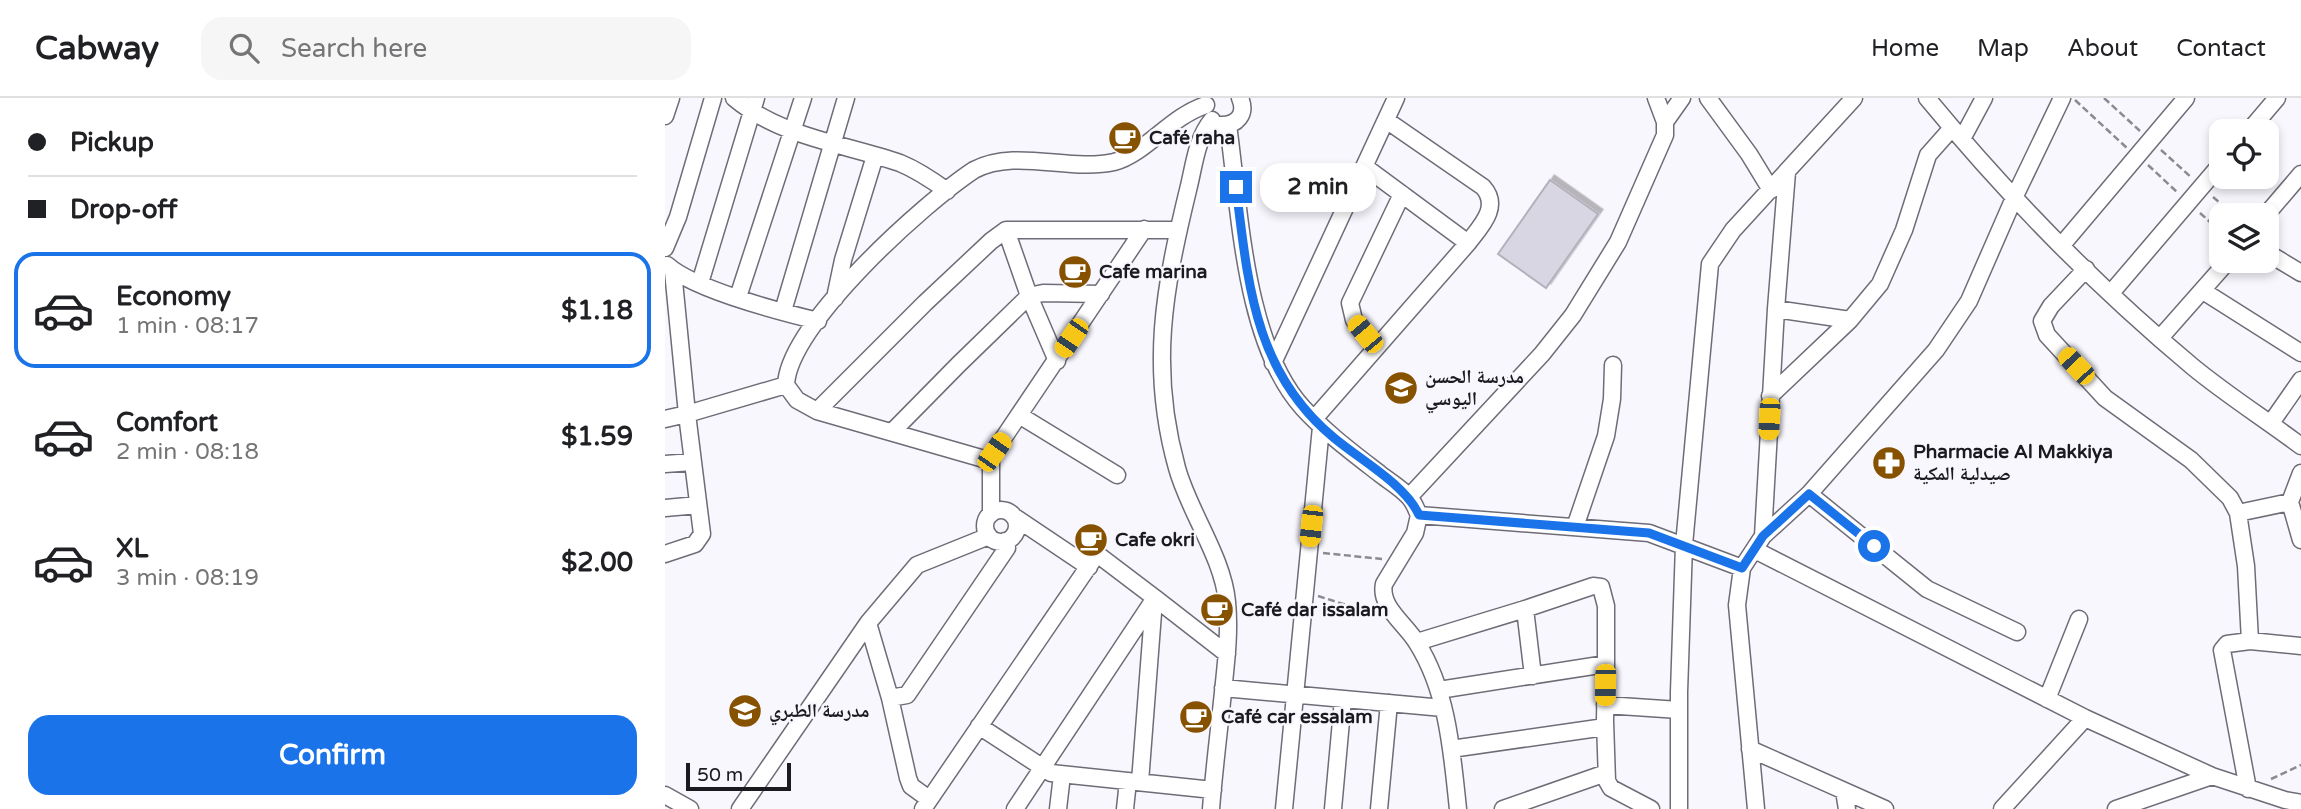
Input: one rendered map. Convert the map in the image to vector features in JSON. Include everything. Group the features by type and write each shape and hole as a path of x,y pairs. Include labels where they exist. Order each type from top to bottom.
{"street":[{"path":"665,116 671,98"},
{"path":"665,248 678,217 713,98"},
{"path":"734,98 754,105 794,130 911,168 947,191"},
{"path":"738,297 803,98"},
{"path":"783,311 846,98"},
{"path":"991,461 817,411 797,400 786,385 791,363 835,299 892,240 974,170 993,163 1023,161 1094,164 1116,161 1135,152 1182,116 1214,112 1238,120 1243,104 1240,98"},
{"path":"1273,363 1396,98"},
{"path":"1409,497 1542,354 1592,287 1618,242 1664,138 1665,122 1656,98"},
{"path":"1665,122 1682,98"},
{"path":"1708,98 1749,154 1771,190"},
{"path":"1679,809 1684,545 1710,264 1733,230 1854,98"},
{"path":"1927,98 2014,198 2111,293 2214,383 2301,446"},
{"path":"1770,396 1850,320 1886,274 1904,230 1928,155 1957,134 1984,98"},
{"path":"1756,809 1737,605 1742,568 1759,543 1809,494 1954,326 1982,276 2014,198 2062,98"},
{"path":"2061,246 2186,98"},
{"path":"2259,119 2277,98"},
{"path":"700,283 754,105"},
{"path":"1212,809 1227,654 1227,600 1219,571 1178,471 1163,397 1161,331 1178,230 1201,139 1214,112"},
{"path":"1214,112 1250,281 1264,340 1273,363 1292,395 1317,423 1409,497 1419,515 1415,533 1384,584 1383,591 1390,608 1417,642 1439,690 1451,749 1458,809"},
{"path":"1284,809 1309,551 1317,423 1377,347 1468,243 1489,215 1491,204 1489,194 1483,187 1386,120"},
{"path":"835,299 843,260 874,156"},
{"path":"1365,167 1468,243"},
{"path":"1759,543 1787,172"},
{"path":"2276,203 2301,174"},
{"path":"2111,293 2209,178"},
{"path":"1377,347 1354,320 1350,313 1350,303 1402,194"},
{"path":"890,698 907,695 1007,548 985,527 991,507 991,461 994,452 1144,229"},
{"path":"817,411 935,293 1006,230 1178,230"},
{"path":"1006,230 1057,360"},
{"path":"2279,260 2301,273"},
{"path":"669,267 700,283 738,297 818,321"},
{"path":"665,554 695,544 700,540 702,527 669,267"},
{"path":"2086,269 2046,313 2042,321 2046,335 2105,398 2191,460 2230,498 2238,513 2246,566 2250,640"},
{"path":"2160,338 2218,273"},
{"path":"2203,291 2301,353"},
{"path":"892,432 1030,296 1043,293 1101,294"},
{"path":"1776,309 1850,320"},
{"path":"1575,527 1606,436 1612,399 1613,365"},
{"path":"2271,423 2301,380"},
{"path":"665,419 786,385"},
{"path":"1019,415 1117,475"},
{"path":"665,464 692,462"},
{"path":"2301,473 2290,502 2301,540"},
{"path":"1809,494 1927,589 2017,632"},
{"path":"2238,513 2290,502"},
{"path":"665,508 698,505"},
{"path":"991,507 1011,514 1089,567"},
{"path":"740,809 868,623 917,565 1012,536 1016,528 1011,514"},
{"path":"1419,515 1649,533 1742,568"},
{"path":"1759,543 2085,718 2212,776 2301,803"},
{"path":"868,623 890,698 911,786 926,804 1097,554 1227,654"},
{"path":"1417,642 1593,586 1601,587 1606,606 1606,773 1611,788 1651,809"},
{"path":"1015,809 1154,598"},
{"path":"1125,809 1134,781 1154,598"},
{"path":"1525,609 1533,676"},
{"path":"2047,699 2078,619"},
{"path":"2248,789 2222,650 2227,644 2250,640 2301,646"},
{"path":"1439,690 1606,664"},
{"path":"1223,688 1443,708"},
{"path":"1333,809 1343,699"},
{"path":"1379,809 1389,703"},
{"path":"1605,705 1679,710"},
{"path":"2002,809 2085,718"},
{"path":"979,726 1051,773 1213,790"},
{"path":"1451,749 1605,727"},
{"path":"1750,750 1885,809"},
{"path":"1503,809 1606,773"},
{"path":"1058,809 1062,775"},
{"path":"2116,809 2212,776"},
{"path":"1844,791 1847,809"},
{"path":"665,795 689,809"}],"path":[{"path":"2104,98 2220,203"},
{"path":"1309,551 1399,560"},
{"path":"1305,593 1357,607 1380,617"},
{"path":"2248,789 2301,765"}],"building":[{"path":"1550,180 1598,214 1546,288 1498,254"}],"place":[{"name":"Café raha","path":"1125,138"},
{"name":"Cafe marina","path":"1075,272"},
{"name":"مدرسة الحسن اليوسي","path":"1401,388"},
{"name":"Pharmacie Al Makkiya صيدلية المكية","path":"1889,463"},
{"name":"Cafe okri","path":"1091,540"},
{"name":"Café dar issalam","path":"1217,610"},
{"name":"مدرسة الطبري","path":"745,711"},
{"name":"Café car essalam","path":"1196,717"}],"route":[{"path":"1236,187 1257,315 1264,340 1281,379 1304,410 1321,427 1409,497 1419,515 1649,533 1742,568 1763,536 1809,494 1874,546"}]}
